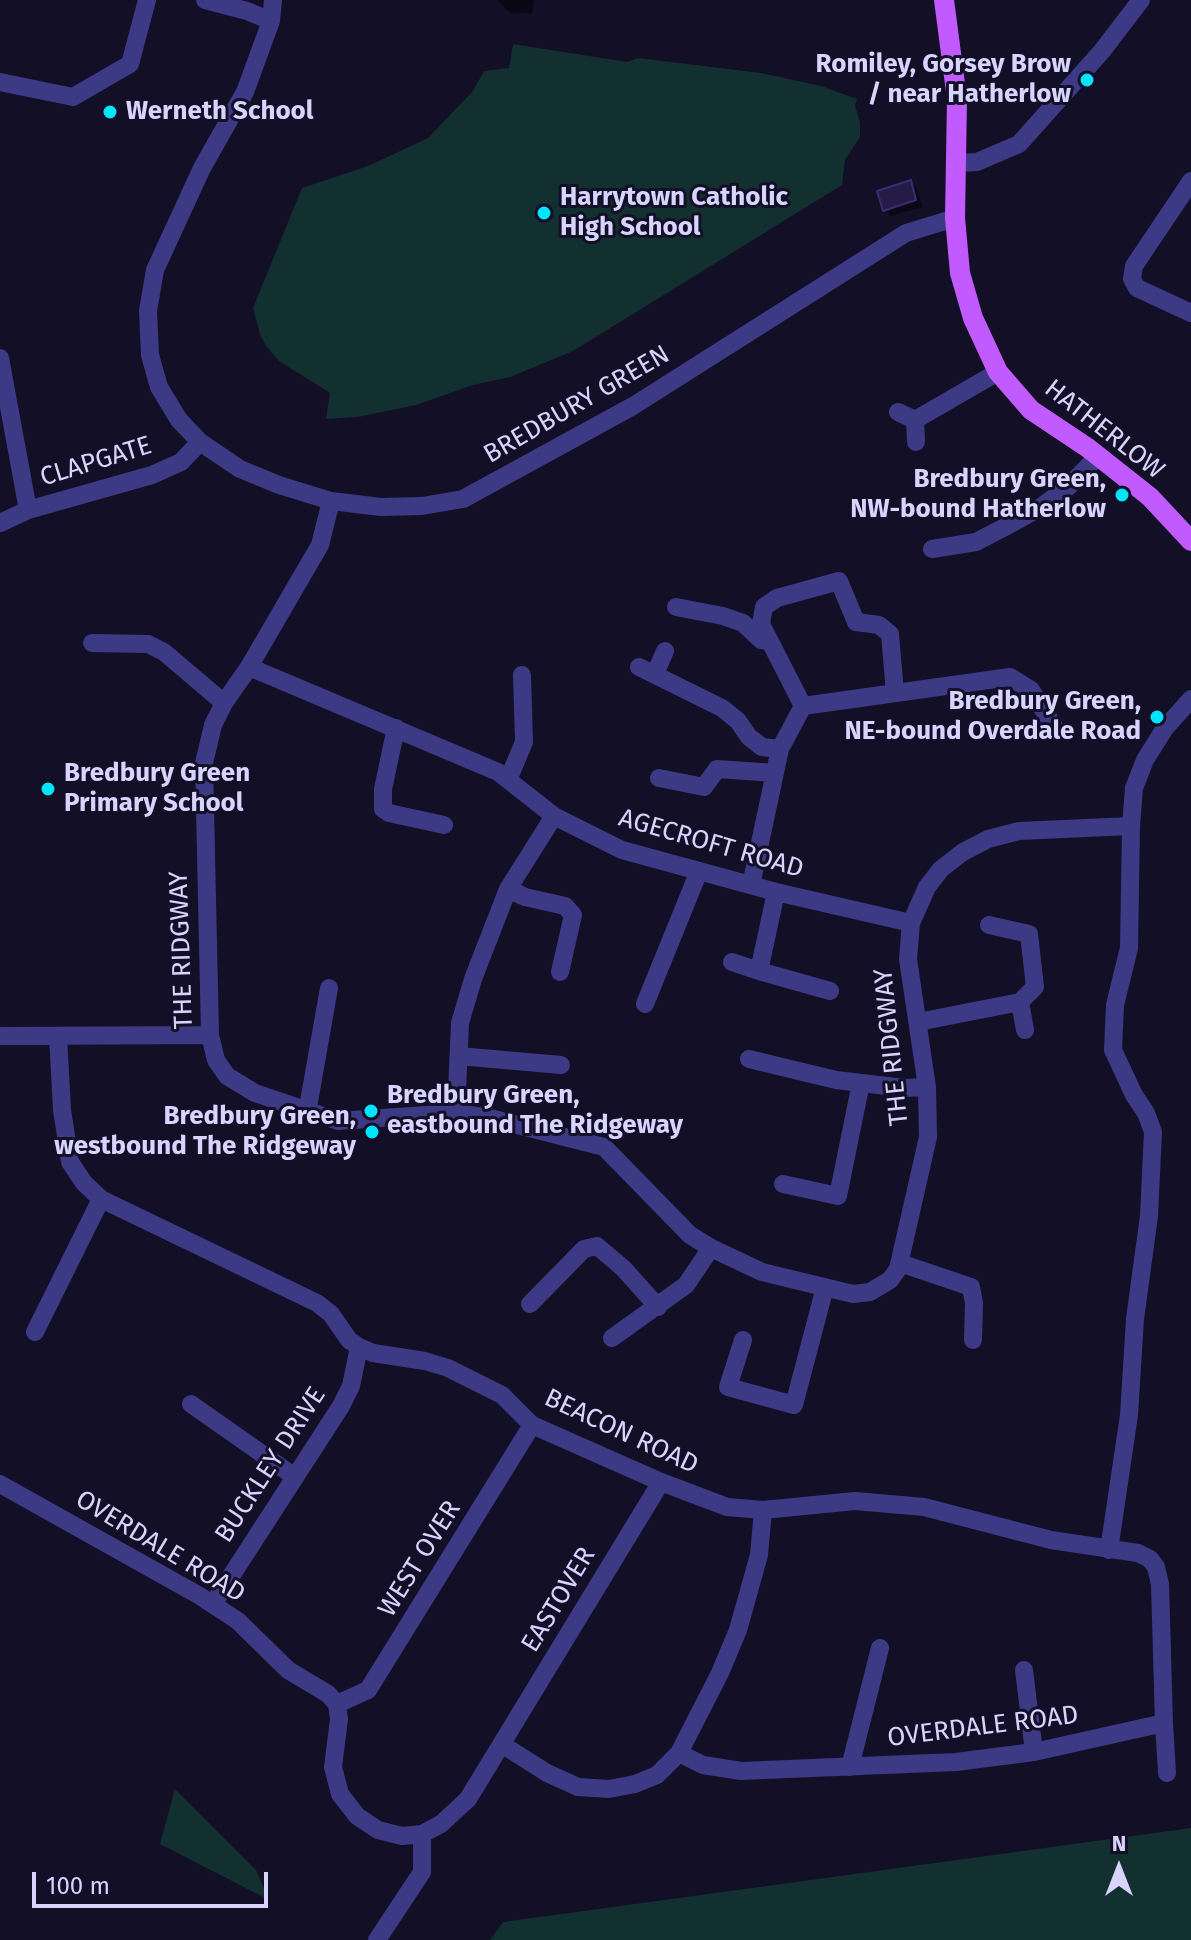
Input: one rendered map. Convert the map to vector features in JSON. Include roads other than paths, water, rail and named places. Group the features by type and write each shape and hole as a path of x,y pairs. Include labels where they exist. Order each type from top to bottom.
{"main road":[{"name":"HATHERLOW","path":"944,0 957,99 955,218 960,273 973,318 998,372 1031,410 1098,456 1150,497 1190,536"}],"street":[{"path":"0,82 73,97 130,64 147,0"},
{"path":"205,0 271,21"},
{"name":"BREDBURY GREEN","path":"273,0 271,21 245,92 202,168 155,270 148,311 150,355 159,387 179,420 200,442 240,469 279,485 331,501 381,507 422,506 463,499 633,406 906,233 955,218"},
{"path":"957,163 977,162 1019,144 1102,51 1141,0"},
{"path":"1191,181 1134,266 1132,279 1137,288 1191,313"},
{"path":"0,358 28,510"},
{"path":"915,420 998,372"},
{"path":"898,412 915,420"},
{"path":"915,420 916,442"},
{"name":"CLAPGATE","path":"0,523 28,510 152,475 181,462 200,442"},
{"path":"932,549 976,542 1041,507 1068,487 1098,456"},
{"name":"THE RIDGWAY","path":"331,501 320,545 213,725 203,770 210,1035 216,1060 227,1076 255,1093 327,1119 350,1122 456,1113 533,1128 604,1147 690,1235 711,1248 762,1272 853,1294 870,1292 890,1280 900,1263 928,1137 927,1087 908,959 911,923 927,887 941,869 963,852 988,839 1019,831 1131,826"},
{"path":"803,706 761,624 764,607 777,598 839,581 856,622 879,625 890,634 895,693"},
{"path":"676,607 743,623 761,640 770,641"},
{"path":"92,643 148,644 164,652 224,703"},
{"path":"665,651 647,670 722,708 762,747 780,749"},
{"name":"AGECROFT ROAD","path":"249,667 498,772 554,816 622,850 776,892 911,923"},
{"path":"508,780 524,742 522,675"},
{"path":"803,706 1010,677 1031,690 1058,733"},
{"path":"1167,1773 1160,1584 1156,1567 1150,1559 1138,1553 1109,1550 1129,1415 1135,1319 1149,1216 1153,1132 1113,1050 1115,1005 1129,948 1134,788 1145,760 1165,728 1191,699"},
{"path":"751,885 780,749 803,706"},
{"path":"396,728 383,789 383,809 444,825"},
{"path":"659,778 704,787 717,769 775,773"},
{"path":"456,1113 460,1023 473,979 508,889 554,816"},
{"path":"645,1004 699,871"},
{"path":"508,889 525,897 565,906 573,915 560,972"},
{"path":"759,971 776,892"},
{"path":"918,1022 1020,1002 1035,987 1029,934 989,925"},
{"path":"732,962 830,991"},
{"path":"307,1113 329,988"},
{"path":"1020,1002 1025,1030"},
{"path":"0,1036 210,1035"},
{"path":"58,1036 62,1110 70,1162 84,1183 101,1199 317,1303 331,1314 349,1340 359,1347"},
{"path":"459,1056 561,1065"},
{"path":"749,1059 836,1080 927,1087"},
{"path":"783,1184 838,1196 861,1083"},
{"path":"44,1328 101,1199"},
{"path":"530,1304 584,1249 597,1246 623,1268 658,1307"},
{"path":"612,1338 686,1285 711,1248"},
{"path":"900,1263 971,1287 973,1340"},
{"path":"743,1340 728,1387 794,1405 825,1287"},
{"name":"BEACON ROAD","path":"359,1347 373,1353 425,1361 470,1378 502,1395 532,1425 661,1482 727,1507 763,1510 855,1501 889,1502 924,1507 1051,1540 1109,1550"},
{"name":"BUCKLEY DRIVE","path":"213,1604 351,1386 359,1347"},
{"path":"191,1404 295,1477"},
{"name":"WEST OVER","path":"337,1704 368,1690 532,1425"},
{"name":"EASTOVER","path":"503,1745 661,1482"},
{"name":"OVERDALE ROAD","path":"0,1484 213,1604 238,1621 288,1670 328,1694 337,1704"},
{"path":"337,1704 339,1728 333,1767 340,1794 357,1816 378,1830 402,1836 422,1834 441,1824 468,1799 503,1745 547,1773 578,1787 609,1789 635,1784 657,1775 679,1753 738,1630 759,1555 763,1510"},
{"path":"850,1767 880,1648"},
{"path":"1024,1670 1034,1752"},
{"name":"OVERDALE ROAD","path":"679,1753 703,1765 741,1771 956,1762 1034,1752 1164,1723"},
{"path":"377,1940 422,1872 422,1834"}],"place":[{"name":"Romiley, Gorsey Brow / near Hatherlow","path":"1087,80"},
{"name":"Werneth School","path":"110,112"},
{"name":"Harrytown Catholic High School","path":"544,213"},
{"name":"Bredbury Green, NW-bound Hatherlow","path":"1122,495"},
{"name":"Bredbury Green, NE-bound Overdale Road","path":"1157,717"},
{"name":"Bredbury Green Primary School","path":"48,789"},
{"name":"Bredbury Green, eastbound The Ridgeway","path":"371,1111"},
{"name":"Bredbury Green, westbound The Ridgeway","path":"372,1132"}]}
